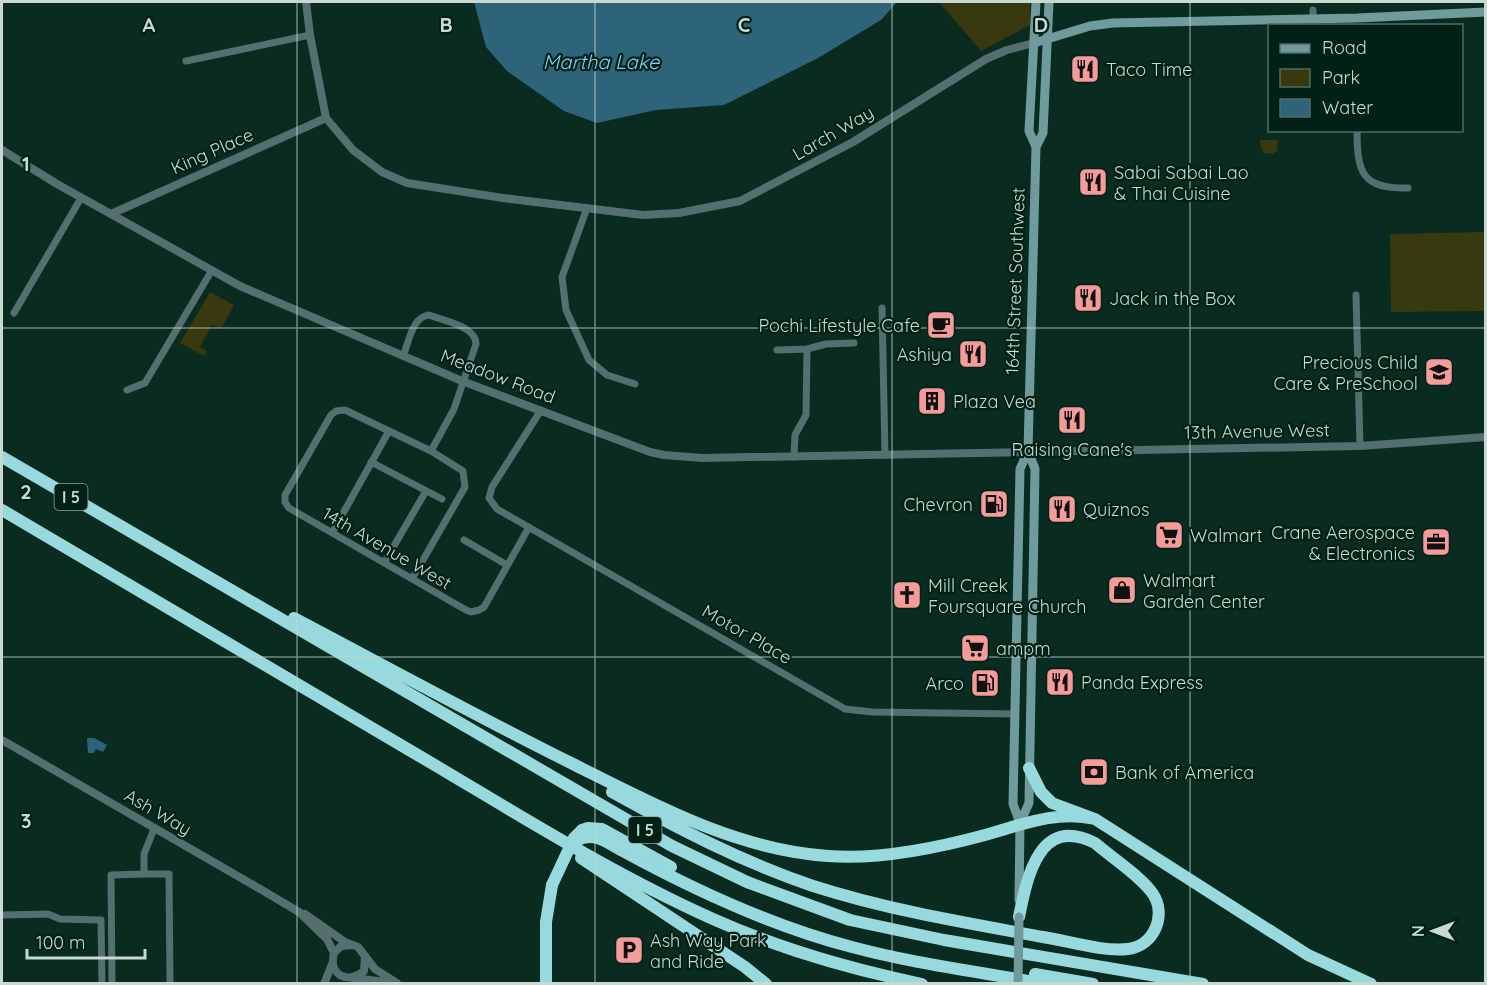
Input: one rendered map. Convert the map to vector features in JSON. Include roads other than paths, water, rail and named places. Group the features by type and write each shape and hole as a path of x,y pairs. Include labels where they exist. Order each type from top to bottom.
{"highway":[{"name":"I 5","path":"2,457 672,846 747,882 850,920 944,940 1203,984"},
{"path":"2,510 634,880 734,928 815,957 922,984"},
{"path":"141,537 524,739 702,826 742,840 799,854 842,857 898,852 984,835 1038,819 1073,816 1095,819"},
{"path":"524,739 686,833 762,868 847,896 957,922 1119,949 1134,947 1147,940 1156,929 1159,912 1155,897 1146,885 1095,843 1071,836 1049,843 1034,860 1019,917"},
{"path":"1029,768 1035,783 1045,797 1058,806 1095,819 1308,955 1371,984"},
{"path":"521,815 611,879 745,967 766,984"},
{"path":"546,984 546,922 552,885 574,838 582,830 595,827 720,893 771,914 839,936 914,954 1093,984"},
{"path":"571,846 582,837 602,839 690,886 747,911 852,947 1045,984"}],"main road":[{"name":"164th Street Southwest","path":"1036,2 1029,131 1036,147"},
{"name":"164th Street Southwest","path":"1018,984 1020,823 1013,804 1020,469 1028,451 1036,147 1043,133 1049,2"},
{"name":"Larch Way","path":"1034,43 1090,26 1113,23 1313,14 1357,22 1485,12"},
{"name":"164th Street Southwest","path":"1020,823 1029,803 1035,469 1028,451"}],"street":[{"name":"Larch Way","path":"306,2 326,118 353,150 382,172 407,183 643,215 679,213 740,201 853,142 986,59 1034,43"},
{"path":"186,61 310,35"},
{"name":"King Place","path":"111,214 326,118"},
{"path":"1357,132 1357,155 1361,170 1368,179 1377,186 1408,188"},
{"name":"Meadow Road","path":"2,150 81,198 249,291 462,381 650,452 702,458 1028,451"},
{"path":"14,314 81,198"},
{"path":"587,208 562,277 566,310 589,360 606,375 635,384"},
{"path":"127,390 145,383 212,270"},
{"path":"1356,295 1360,446"},
{"path":"882,308 885,455"},
{"path":"404,356 417,320 424,315 471,331 475,337 476,344 453,409 431,451"},
{"path":"777,350 854,343"},
{"path":"794,457 795,435 806,415 807,349"},
{"name":"14th Avenue West","path":"389,431 345,410 331,415 285,495 285,502 289,508 466,610 479,610 484,607 507,565"},
{"name":"Motor Place","path":"541,410 492,487 489,498 497,509 845,709 873,712 1016,714"},
{"path":"332,533 389,431 431,451 463,471 466,480 465,487 412,579"},
{"name":"13th Avenue West","path":"1028,451 1360,446 1485,437"},
{"path":"371,462 442,499"},
{"path":"384,563 426,490"},
{"path":"464,540 507,565 529,527"},
{"name":"Ash Way","path":"2,740 299,912 327,939 334,953"},
{"path":"144,874 144,854 154,828"},
{"path":"112,984 111,875 144,874 169,874 170,984"},
{"name":"Ash Way","path":"299,912 308,915 353,945"},
{"path":"2,915 48,914 60,920 101,920 102,984"},
{"path":"324,984 334,953 341,946 353,945 362,950 364,970 337,984"},
{"path":"364,956 375,969 398,983"},
{"path":"332,963 337,974 350,978 398,983"}],"water":[{"name":"Martha Lake","path":"474,2 897,2 881,20 818,58 724,105 656,110 597,123 564,111 507,71 486,47"},
{"path":"87,738 94,738 107,745 103,752 96,749 94,753 88,753"}],"place":[{"name":"Taco Time","path":"1085,69"},
{"name":"Sabai Sabai Lao & Thai Cuisine","path":"1093,182"},
{"name":"Jack in the Box","path":"1088,298"},
{"name":"Pochi Lifestyle Cafe","path":"941,325"},
{"name":"Ashiya","path":"973,354"},
{"name":"Precious Child Care & PreSchool","path":"1439,372"},
{"name":"Plaza Vea","path":"932,401"},
{"name":"Raising Cane's","path":"1072,420"},
{"name":"Chevron","path":"994,504"},
{"name":"Quiznos","path":"1062,509"},
{"name":"Walmart","path":"1169,535"},
{"name":"Crane Aerospace & Electronics","path":"1436,542"},
{"name":"Walmart Garden Center","path":"1122,590"},
{"name":"Mill Creek Foursquare Church","path":"907,595"},
{"name":"ampm","path":"975,648"},
{"name":"Panda Express","path":"1060,682"},
{"name":"Arco","path":"985,683"},
{"name":"Bank of America","path":"1094,772"},
{"name":"Ash Way Park and Ride","path":"629,950"}]}
